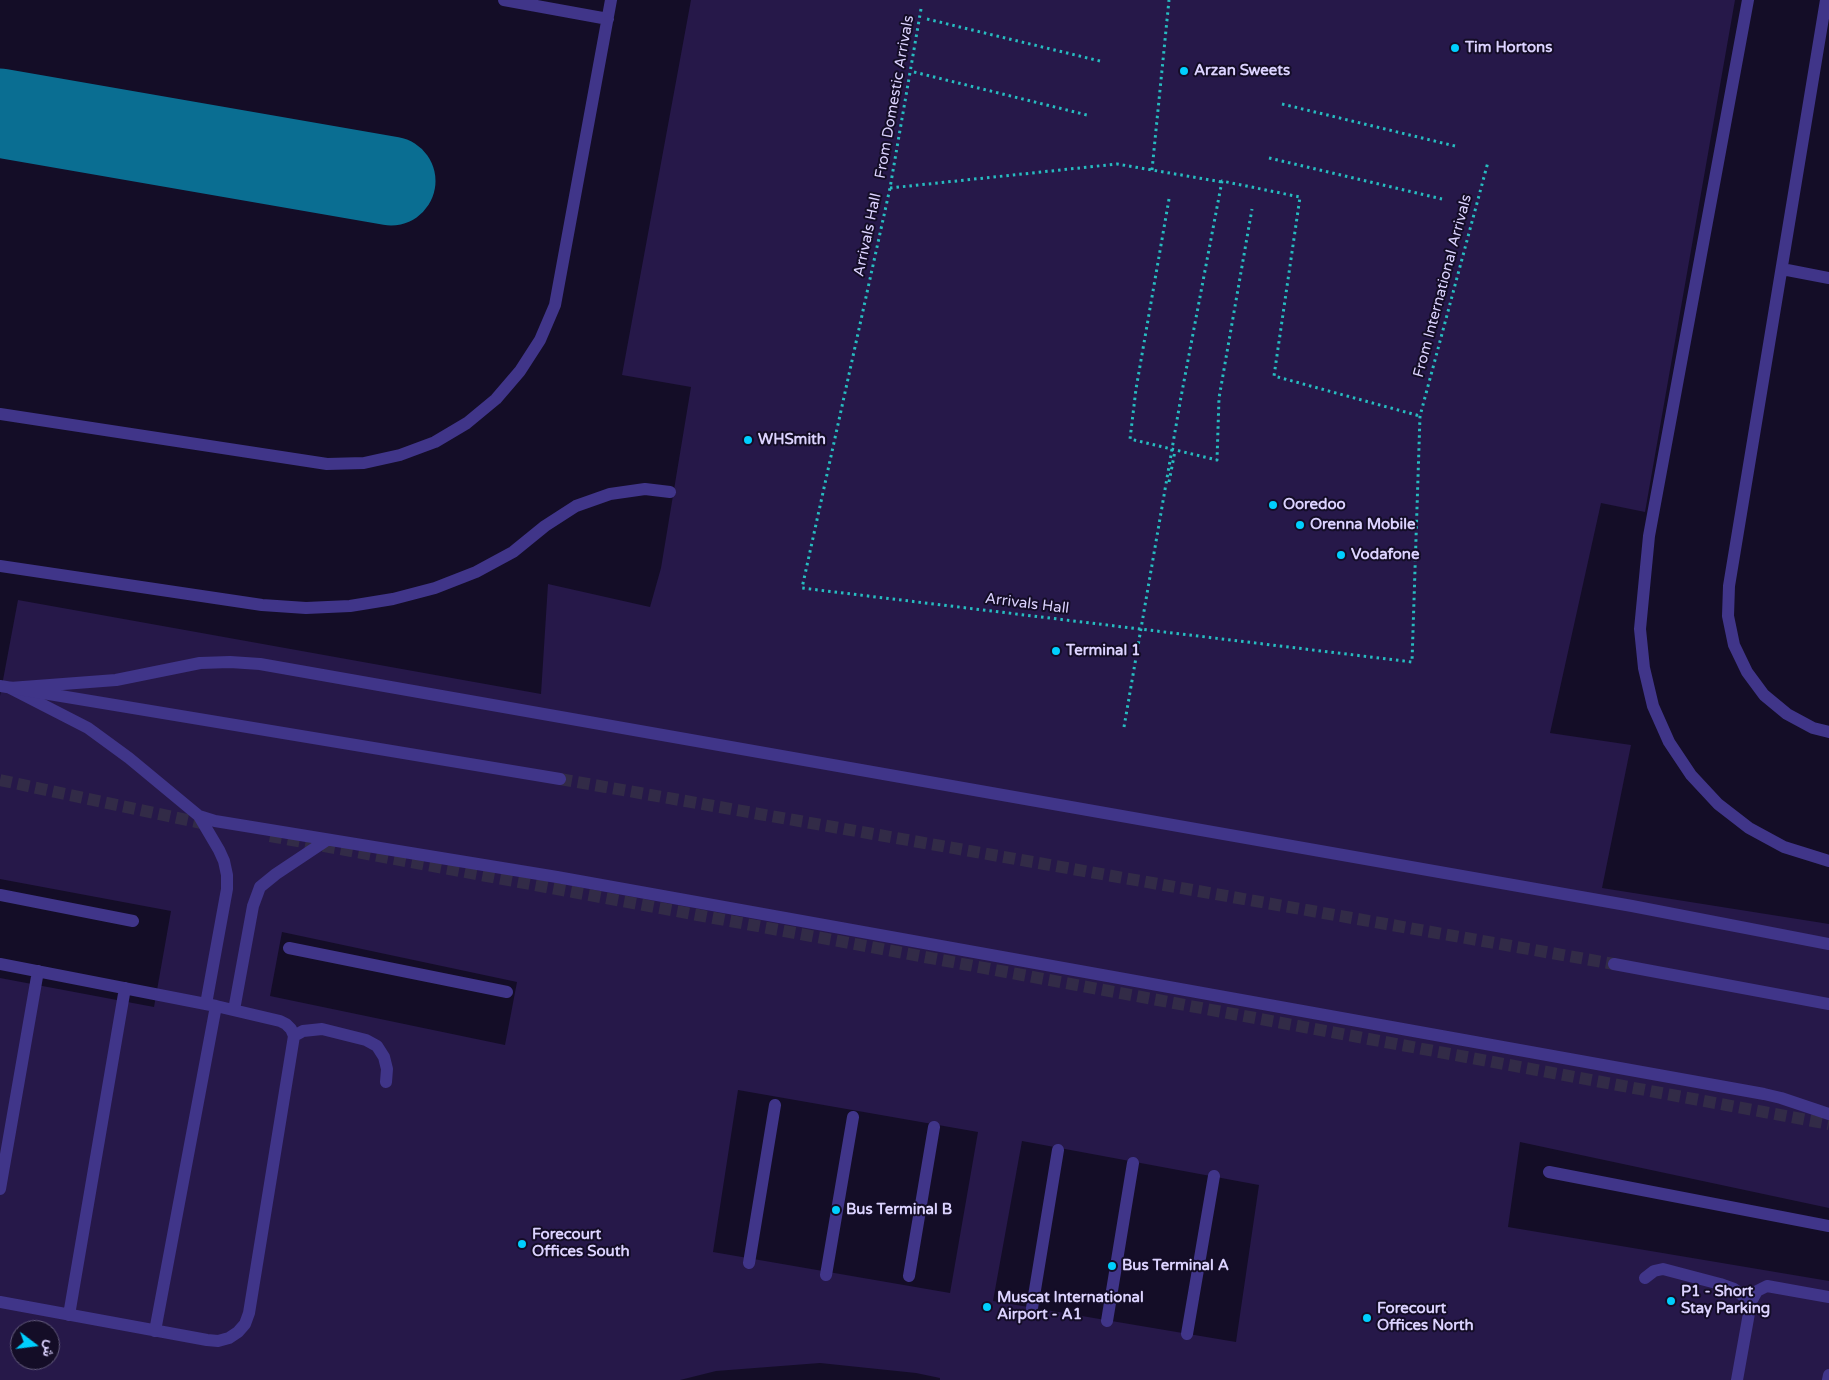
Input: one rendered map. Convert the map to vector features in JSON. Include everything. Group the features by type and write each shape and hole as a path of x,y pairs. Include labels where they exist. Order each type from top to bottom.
{"street":[{"path":"504,0 608,19"},
{"path":"0,414 327,464 364,462 400,455 435,442 467,423 496,399 520,371 540,340 554,305 611,0"},
{"path":"1748,0 1649,536 1640,628 1644,668 1653,706 1669,742 1691,775 1718,804 1749,828 1784,847 1829,861"},
{"path":"1826,0 1729,586 1728,616 1734,645 1747,672 1764,695 1787,714 1813,728 1829,732"},
{"path":"1782,269 1829,278"},
{"path":"0,566 262,605 306,608 350,606 401,597 435,588 476,572 513,552 545,526 576,506 610,494 646,489 670,492"},
{"path":"5,687 116,680 200,663 260,664 1622,904 1829,944"},
{"path":"5,687 560,779"},
{"path":"5,687 95,733 129,758 199,816 224,861 227,889 211,1005 155,1331"},
{"path":"199,816 224,823 557,877 1755,1092 1781,1098 1829,1114"},
{"path":"234,1010 253,906 260,887 271,877 327,840"},
{"path":"0,894 133,921"},
{"path":"289,948 507,992"},
{"path":"0,964 211,1005 280,1021 291,1029 294,1036 249,1313 245,1324 238,1332 229,1338 218,1341 0,1302"},
{"path":"1614,964 1829,1004"},
{"path":"0,1189 38,971"},
{"path":"69,1315 125,988"},
{"path":"294,1036 312,1029 322,1029 366,1040 377,1046 384,1057 387,1069 386,1082"},
{"path":"749,1263 775,1105"},
{"path":"826,1275 853,1117"},
{"path":"910,1276 934,1127"},
{"path":"1032,1308 1058,1150"},
{"path":"1107,1321 1133,1163"},
{"path":"1549,1172 1829,1226"},
{"path":"1188,1334 1214,1176"},
{"path":"1645,1278 1654,1271 1663,1269 1734,1289 1751,1302"},
{"path":"1737,1380 1751,1302 1757,1290 1766,1286 1829,1297"},
{"path":"1828,1380 1829,1375"}],"path":[{"path":"1152,170 1169,0"},
{"name":"From Domestic Arrivals","path":"890,188 921,9"},
{"path":"927,19 1100,61"},
{"path":"914,72 1087,115"},
{"path":"1282,104 1455,146"},
{"path":"1269,158 1442,199"},
{"name":"From International Arrivals","path":"1420,416 1488,162"},
{"path":"890,188 1117,164 1300,197 1274,376 1420,416"},
{"path":"1124,727 1181,397 1222,182"},
{"name":"Arrivals Hall","path":"890,188 802,588 1412,662 1420,416"},
{"path":"1169,199 1136,389 1130,440 1217,460 1219,398 1252,209"},
{"path":"1140,629 1175,450"}],"building":[{"name":"Terminal 1","path":"691,0 1735,0 1645,512 1601,503 1550,733 1631,745 1602,888 1829,924 1829,1208 1520,1142 1508,1227 1829,1281 1829,1380 940,1380 940,1378 916,1373 820,1363 716,1371 680,1380 0,1380 0,978 154,1007 171,911 0,879 0,696 18,600 541,694 548,584 650,607 661,568 691,387 622,375","holes":["282,932 517,982 505,1045 270,996","738,1090 978,1132 950,1293 713,1252","1022,1141 1259,1185 1236,1342 993,1301"]}],"taxiway":[{"path":"0,113 391,181"}],"tunnel":[{"path":"560,779 1614,964"},
{"path":"0,780 211,825"},
{"path":"270,836 1829,1124"}],"place":[{"name":"Tim Hortons","path":"1455,48"},
{"name":"Arzan Sweets","path":"1184,71"},
{"name":"WHSmith","path":"748,440"},
{"name":"Ooredoo","path":"1273,505"},
{"name":"Orenna Mobile","path":"1300,525"},
{"name":"Vodafone","path":"1341,555"},
{"name":"Terminal 1","path":"1056,651"},
{"name":"Bus Terminal B","path":"836,1210"},
{"name":"Forecourt Offices South","path":"522,1244"},
{"name":"Bus Terminal A","path":"1112,1266"},
{"name":"P1 - Short Stay Parking","path":"1671,1301"},
{"name":"Muscat International Airport - A1","path":"987,1307"},
{"name":"Forecourt Offices North","path":"1367,1318"}]}
